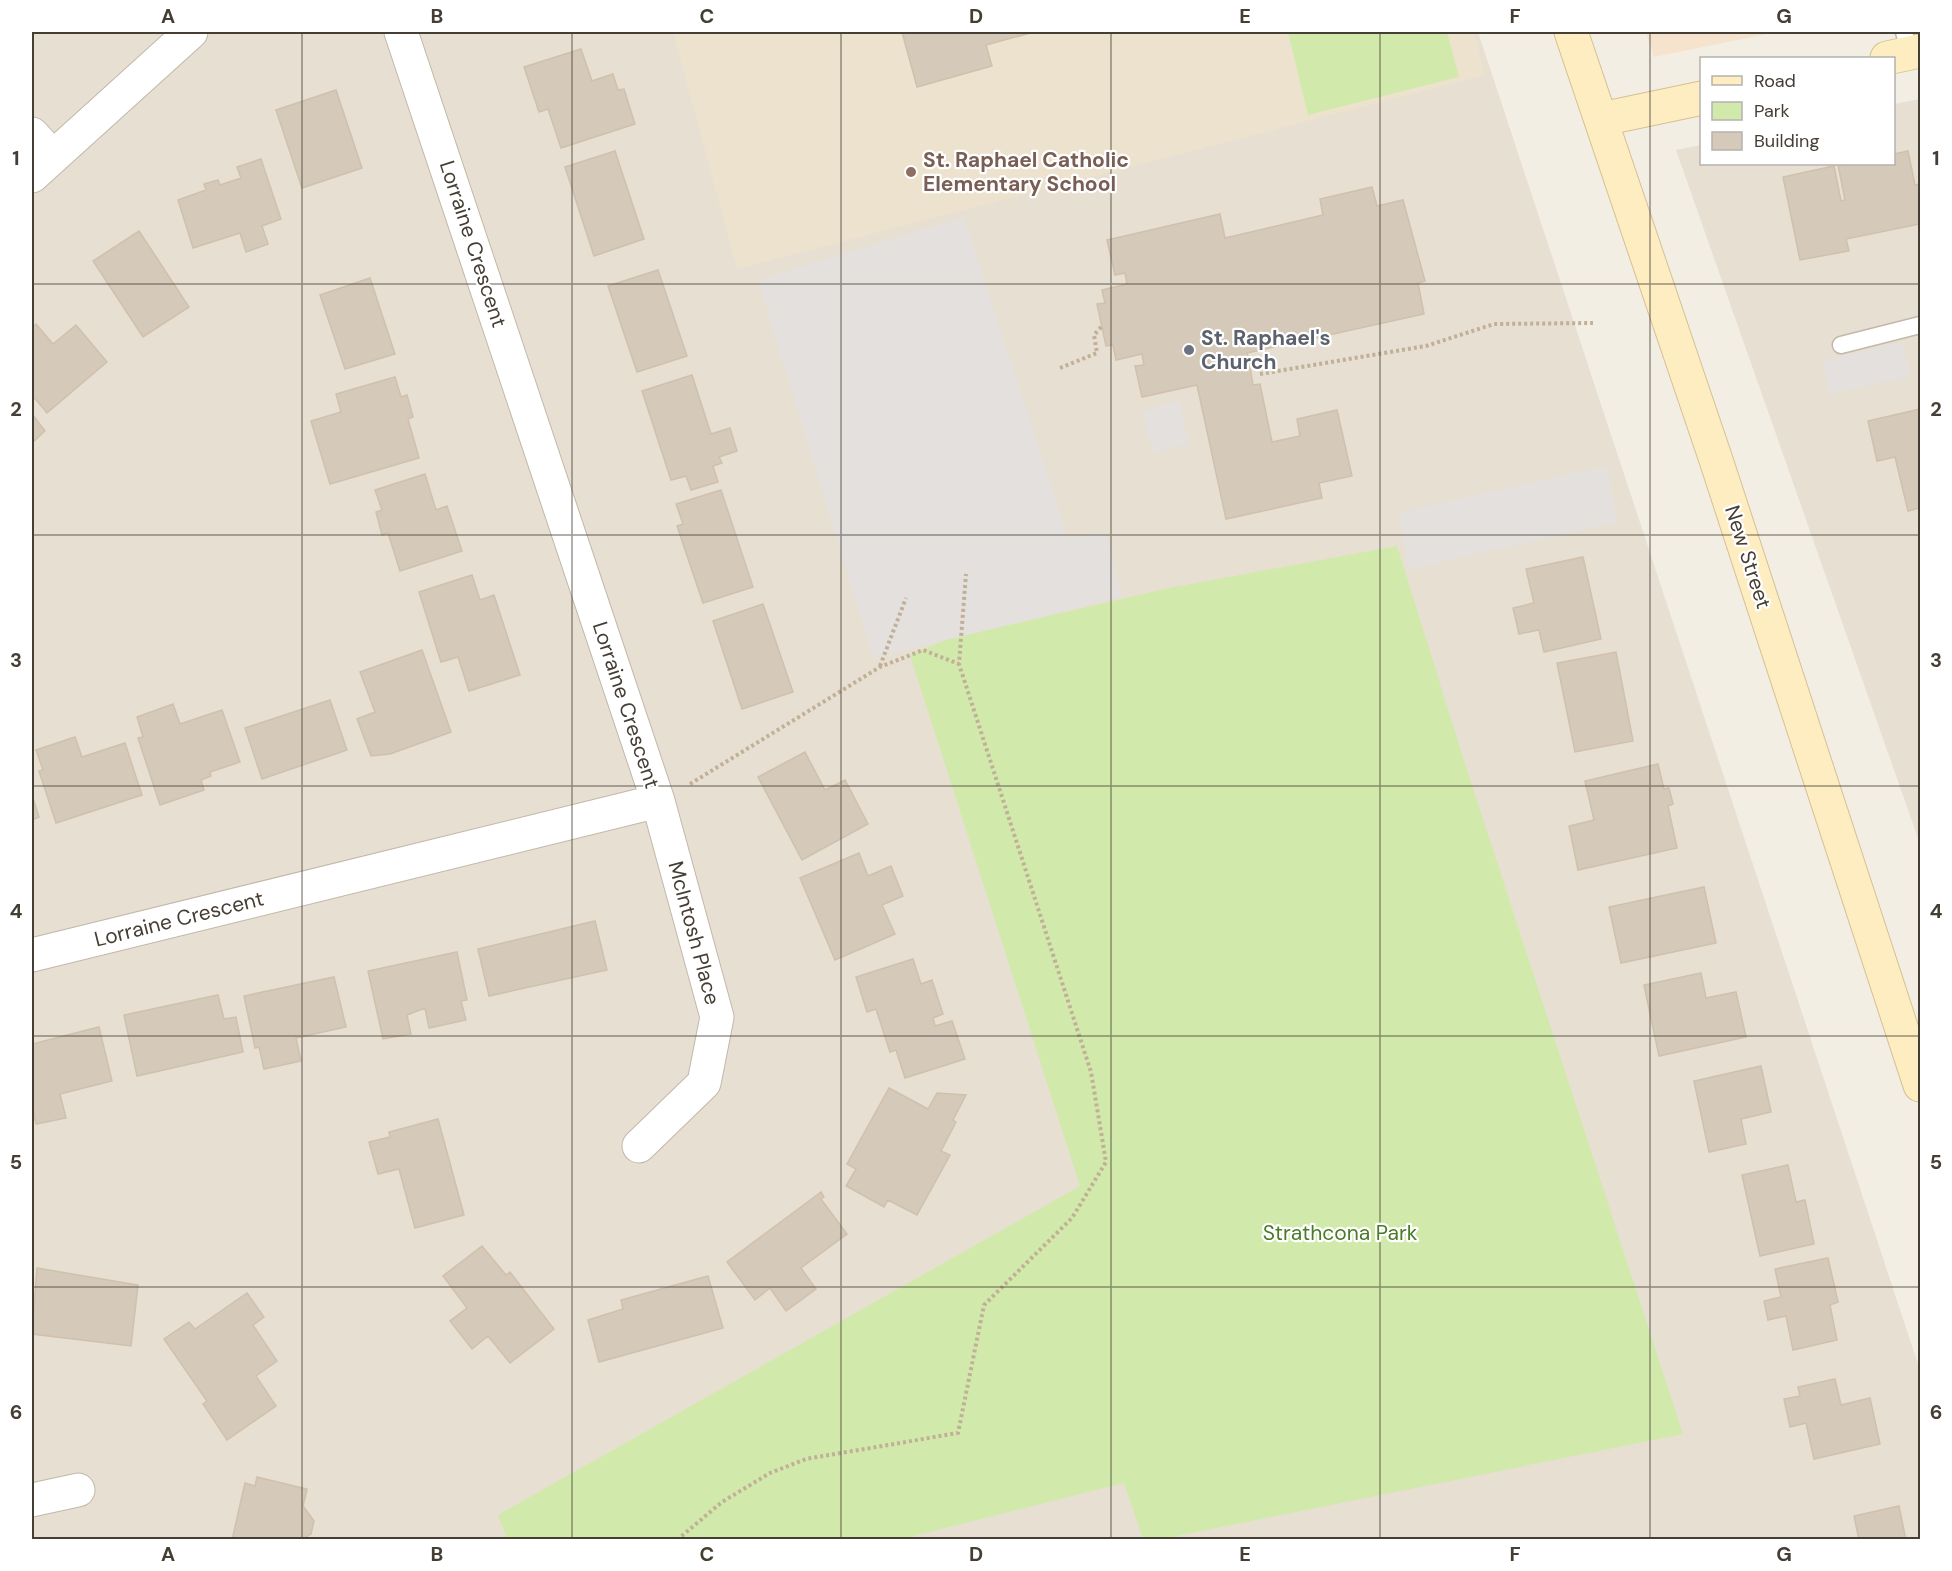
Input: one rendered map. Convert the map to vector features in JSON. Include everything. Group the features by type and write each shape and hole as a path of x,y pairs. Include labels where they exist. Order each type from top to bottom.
{"main road":[{"name":"New Street","path":"1571,32 1602,118 1920,1084"},
{"path":"1602,118 1700,98"}],"street":[{"path":"39,156 191,32"},
{"name":"Lorraine Crescent","path":"32,955 658,801 401,32"},
{"name":"McIntosh Place","path":"639,1146 704,1083 717,1017 658,801"},
{"path":"32,1500 78,1490"}],"lane":[{"path":"1842,345 1920,326"}],"path":[{"path":"1260,374 1426,346 1494,324 1593,323"},
{"path":"1060,368 1097,353 1094,335 1102,326"},
{"path":"677,1539 722,1502 770,1473 806,1459 958,1433 984,1305 1072,1218 1106,1162 1091,1072 959,664 966,574"},
{"path":"880,667 906,598"},
{"path":"658,801 880,667 923,650 959,664"}],"shaded area":[{"path":"32,32 1478,32 1920,1370 1920,1539 32,1540"},
{"name":"St. Raphael Catholic Elementary School","path":"673,32 1474,32 1485,75 737,269"},
{"path":"1646,32 1777,32 1654,57"},
{"path":"1920,99 1920,844 1676,150 1700,145 1700,165 1895,165 1895,104"},
{"path":"964,217 1068,539 1106,531 1121,597 873,658 758,280"},
{"path":"1902,342 1910,376 1830,394 1822,361"},
{"path":"1179,401 1189,444 1153,453 1142,411"},
{"path":"1606,466 1618,522 1410,569 1398,513"}],"green space":[{"path":"1288,32 1447,32 1459,77 1308,115"},
{"name":"Strathcona Park","path":"1397,546 1468,773 1683,1434 1162,1539 1143,1539 1124,1483 902,1539 507,1539 498,1515 1080,1186 910,655 945,640 1169,588"}],"building":[{"path":"902,32 1034,32 986,45 992,66 917,87"},
{"path":"581,49 592,81 613,74 618,90 624,89 635,124 561,148 548,109 539,112 524,67"},
{"path":"336,90 362,168 302,188 276,110"},
{"path":"615,151 644,239 594,256 565,167"},
{"path":"1908,151 1915,185 1920,184 1920,224 1846,239 1849,251 1800,260 1783,177 1834,166 1841,201 1845,200 1838,165 1895,165 1895,154"},
{"path":"261,159 281,219 262,226 268,244 246,252 240,233 193,248 178,200 206,190 204,184 218,180 220,185 241,178 237,167"},
{"name":"St. Raphael's Church","path":"1372,187 1377,206 1403,200 1425,281 1418,283 1424,314 1247,353 1250,364 1246,369 1250,367 1253,385 1260,384 1272,442 1300,436 1297,419 1337,410 1352,476 1319,483 1322,498 1226,519 1197,385 1142,397 1135,366 1144,365 1142,354 1116,360 1113,345 1106,346 1097,304 1105,303 1102,290 1127,284 1125,273 1115,275 1107,240 1220,214 1225,238 1323,215 1320,199"},
{"path":"139,231 189,307 143,337 93,261"},
{"path":"658,270 687,356 637,372 608,286"},
{"path":"370,278 395,354 345,369 320,295"},
{"path":"36,324 53,344 76,325 107,362 47,413 32,395 32,327"},
{"path":"692,375 711,434 730,428 737,451 719,457 722,463 713,466 718,482 691,490 686,476 671,480 642,391"},
{"path":"395,377 401,397 407,395 413,417 408,419 419,458 330,484 311,421 341,412 336,394"},
{"path":"1920,409 1920,508 1908,511 1895,457 1877,461 1868,421"},
{"path":"32,414 45,431 32,443"},
{"path":"425,474 436,510 447,506 462,551 400,571 388,533 382,535 376,512 382,510 375,490"},
{"path":"721,490 753,587 703,603 677,526 683,524 676,504"},
{"path":"1583,557 1601,639 1544,652 1539,630 1519,634 1513,608 1534,603 1526,569"},
{"path":"472,575 480,600 494,595 520,675 469,691 458,657 441,662 419,592"},
{"path":"763,604 793,692 742,709 713,621"},
{"path":"422,650 451,732 390,754 371,756 357,719 375,712 360,672"},
{"path":"1616,652 1633,741 1575,752 1557,663"},
{"path":"330,700 347,750 262,779 245,728"},
{"path":"173,704 180,724 222,710 240,762 210,772 211,776 201,780 204,790 160,805 138,738 143,737 137,717"},
{"path":"75,737 82,757 125,743 142,795 56,823 39,771 43,770 36,750"},
{"path":"805,752 825,790 845,780 868,824 802,860 758,777"},
{"path":"1658,764 1664,789 1669,788 1673,804 1668,806 1677,848 1578,870 1569,826 1594,820 1585,781"},
{"path":"32,795 39,817 32,820"},
{"path":"859,853 868,876 891,866 903,896 882,905 895,934 835,960 800,878"},
{"path":"1704,887 1716,943 1621,963 1609,907"},
{"path":"595,921 607,970 489,996 478,949"},
{"path":"457,952 467,1000 461,1001 466,1020 429,1028 425,1008 407,1015 411,1034 383,1039 368,971"},
{"path":"913,959 921,984 932,980 943,1014 933,1018 935,1026 952,1021 965,1059 905,1078 896,1050 890,1052 876,1009 867,1012 856,977"},
{"path":"1701,973 1706,998 1736,992 1746,1037 1659,1056 1644,985"},
{"path":"334,977 346,1027 296,1038 301,1061 264,1069 259,1047 255,1048 244,996"},
{"path":"218,995 224,1019 236,1017 243,1052 137,1076 124,1015"},
{"path":"99,1027 112,1081 60,1094 66,1118 36,1124 32,1104 32,1044"},
{"path":"1761,1066 1771,1112 1741,1119 1746,1144 1709,1152 1694,1081"},
{"path":"889,1088 928,1109 937,1093 966,1095 953,1120 956,1122 941,1151 950,1155 917,1215 888,1200 884,1207 846,1186 856,1169 847,1164"},
{"path":"438,1119 464,1215 415,1228 399,1169 378,1174 369,1142 390,1137 389,1132"},
{"path":"1788,1165 1796,1202 1805,1200 1814,1244 1760,1256 1742,1175"},
{"path":"821,1192 824,1197 821,1199 847,1234 801,1268 816,1289 786,1311 770,1288 755,1300 727,1262"},
{"path":"482,1246 506,1275 510,1272 554,1329 510,1363 488,1336 472,1349 450,1321 467,1308 443,1276"},
{"path":"1828,1258 1838,1302 1830,1305 1837,1340 1793,1350 1786,1316 1768,1320 1764,1301 1781,1297 1775,1269"},
{"path":"37,1268 138,1285 131,1346 32,1334"},
{"path":"708,1276 723,1328 599,1362 588,1320 623,1309 621,1300"},
{"path":"247,1293 264,1317 253,1325 277,1361 256,1376 276,1406 227,1440 203,1404 207,1401 164,1339 189,1322 195,1329"},
{"path":"1835,1379 1841,1405 1870,1398 1880,1444 1814,1459 1806,1423 1790,1427 1784,1399 1800,1396 1798,1387"},
{"path":"257,1477 307,1489 303,1506 314,1521 311,1534 301,1540 232,1540 245,1483 255,1486"},
{"path":"1899,1506 1906,1540 1859,1540 1854,1516"}],"place":[{"name":"St. Raphael Catholic Elementary School","path":"911,172"},
{"name":"St. Raphael's Church","path":"1189,350"}]}
